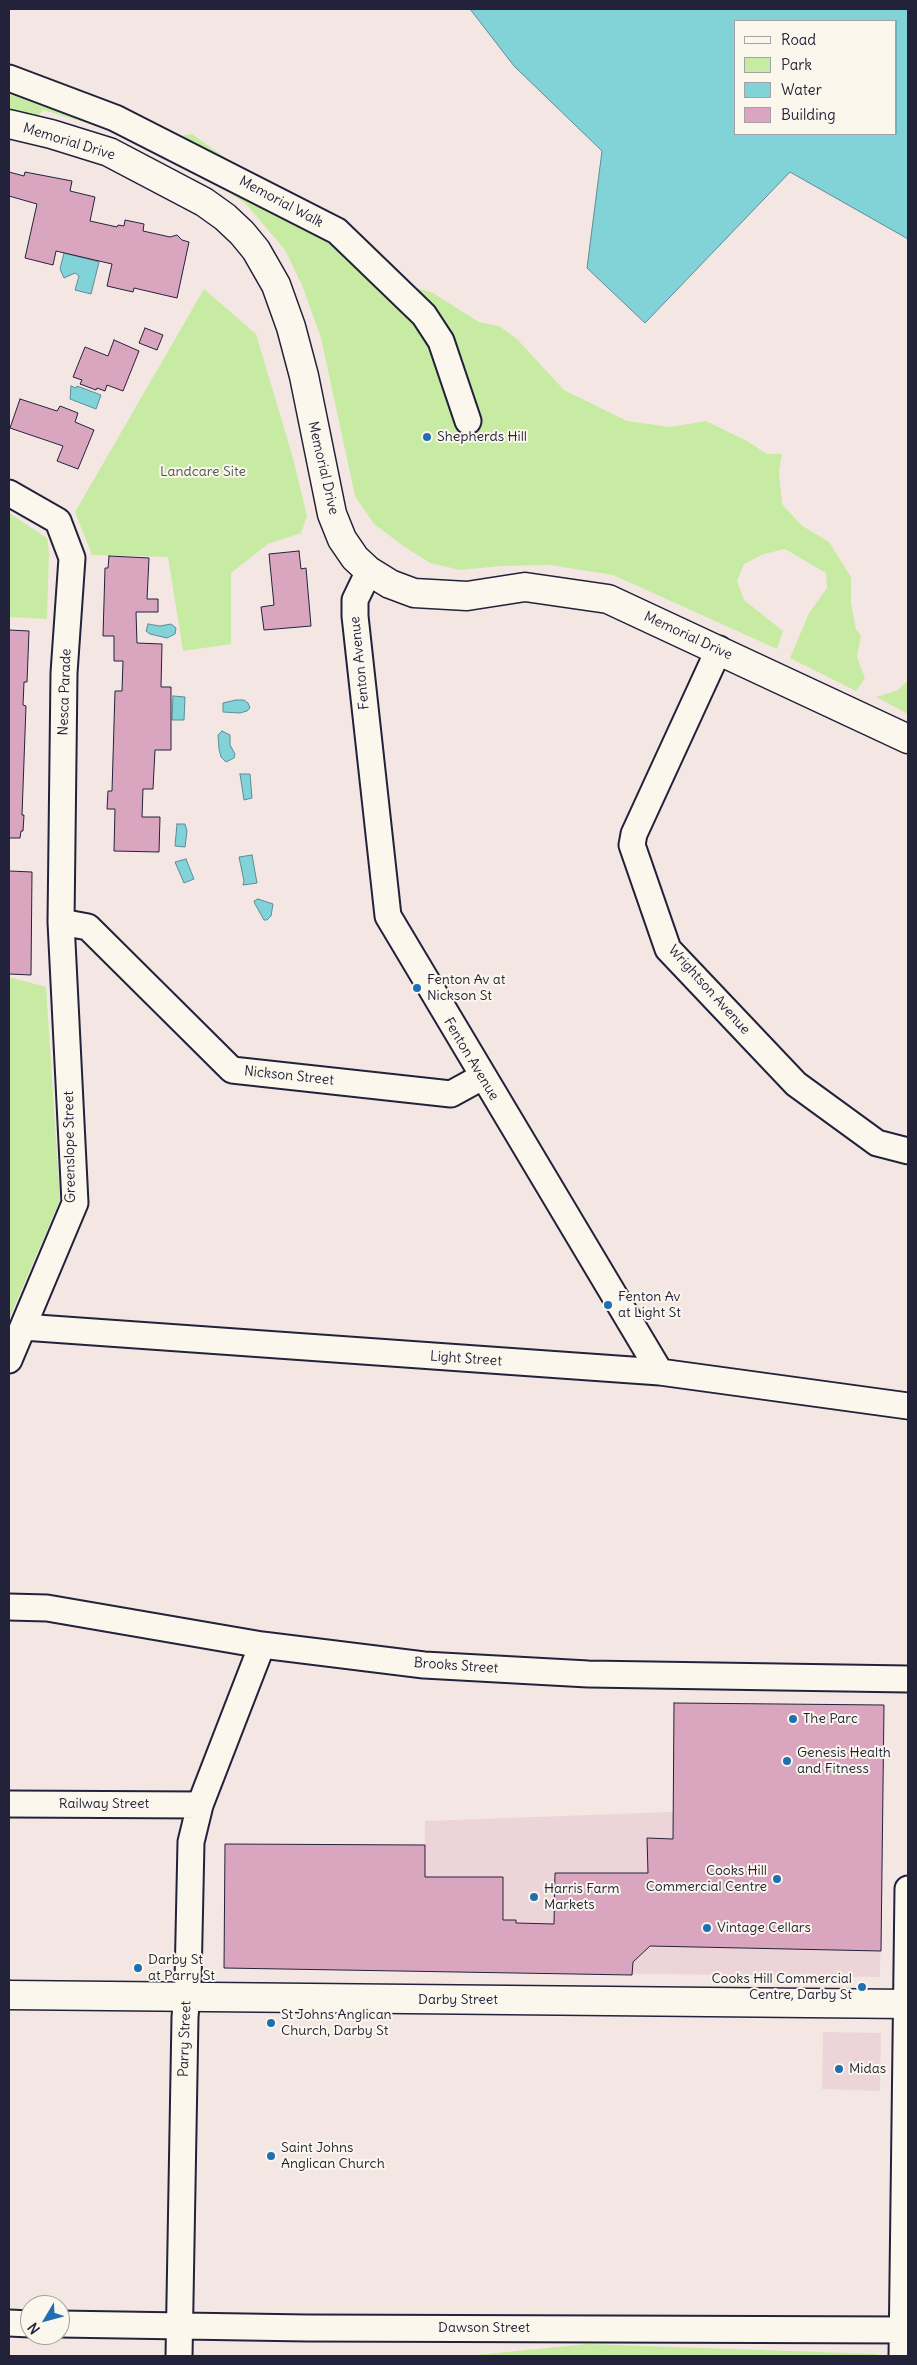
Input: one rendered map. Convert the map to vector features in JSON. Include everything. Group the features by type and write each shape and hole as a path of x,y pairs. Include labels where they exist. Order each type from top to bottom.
{"main road":[{"name":"Memorial Drive","path":"9,124 51,134 110,152 204,202 225,217 242,233 276,285 291,327 304,376 332,514 342,539 355,558 369,571 390,584 414,593 466,596 525,587 598,596 719,649 908,738"},
{"name":"Darby Street","path":"9,1995 907,2004"}],"street":[{"name":"Memorial Walk","path":"9,78 115,118 337,231 424,315 441,341 468,421"},
{"name":"Nesca Parade","path":"9,493 58,521 72,558 64,673 61,922"},
{"name":"Fenton Avenue","path":"369,571 355,600 354,616 388,916 482,1077 660,1372"},
{"name":"Wrightson Avenue","path":"719,649 634,834 632,845 668,949 796,1084 878,1144 908,1151"},
{"name":"Nickson Street","path":"61,922 88,927 232,1070 451,1094 482,1077"},
{"name":"Greenslope Street","path":"9,1360 75,1203 61,922"},
{"name":"Light Street","path":"23,1327 660,1372 908,1406"},
{"name":"Brooks Street","path":"9,1607 47,1608 262,1645 424,1665 579,1674 908,1678"},
{"name":"Parry Street","path":"179,2356 178,2326 191,1842 200,1805 262,1645"},
{"name":"Railway Street","path":"9,1804 200,1805"},
{"path":"902,2356 906,2330 908,1889"},
{"name":"Dawson Street","path":"70,2324 906,2330"}],"shaded area":[{"path":"674,1703 884,1705 880,1977 224,1968 225,1844 425,1845 425,1821 673,1812"},
{"path":"823,2032 881,2033 880,2091 822,2089"}],"green space":[{"path":"9,71 173,137 192,134 227,159 265,201 410,286 433,293 479,322 499,326 517,339 564,390 627,421 670,427 706,421 747,441 767,454 782,454 779,471 782,504 801,525 829,542 851,577 851,603 856,629 861,636 857,657 865,678 856,691 790,658 809,613 827,588 826,573 785,549 764,554 744,564 737,581 744,600 783,631 777,649 613,575 549,565 501,566 460,570 430,563 402,545 374,524 355,496 321,338 302,285 285,250 246,204 204,175 127,135 43,110 37,117 9,110"},
{"name":"Landcare Site","path":"204,289 256,334 293,458 307,516 301,533 268,544 231,573 231,644 183,651 168,557 92,555 75,512"},
{"path":"9,513 47,538 49,553 47,619 9,617"},
{"path":"908,680 908,714 876,697 898,690"},
{"path":"9,977 46,987 60,1200 9,1319"},
{"path":"588,2344 877,2354 877,2356 321,2356 477,2355"}],"water":[{"path":"470,9 908,9 908,239 790,172 645,323 587,268 602,151 514,66"},
{"path":"64,253 99,262 91,294 75,290 79,276 75,273 64,278 60,269"},
{"path":"71,386 76,388 77,386 101,395 96,409 70,399"},
{"path":"148,624 160,626 171,624 176,628 175,634 167,638 150,634 146,631"},
{"path":"173,696 185,697 184,720 172,720"},
{"path":"244,700 250,708 240,713 223,712 223,703"},
{"path":"222,731 230,735 230,745 235,754 234,758 226,762 221,757 219,749 218,735"},
{"path":"240,774 250,774 252,798 244,800"},
{"path":"177,824 185,824 187,831 185,847 175,846"},
{"path":"252,855 257,883 243,885 244,881 239,857"},
{"path":"186,859 194,879 184,883 175,862"},
{"path":"258,899 273,904 271,916 267,920 264,920 255,904 254,901"}],"building":[{"path":"9,172 24,176 25,172 72,181 70,191 95,197 90,221 117,227 118,225 124,226 125,220 144,224 143,231 170,237 177,235 182,240 189,242 177,298 134,288 133,292 107,286 112,264 56,251 53,265 25,258 37,204 9,196"},
{"path":"145,328 163,335 157,350 139,343"},
{"path":"114,340 139,351 123,391 107,385 105,391 97,388 96,390 80,384 82,380 73,377 85,347 108,356"},
{"path":"20,399 57,411 60,406 78,413 75,422 94,430 78,469 57,461 63,446 10,428"},
{"path":"299,551 301,569 306,568 311,626 264,630 261,607 274,605 269,554"},
{"path":"109,556 149,558 147,599 158,599 158,612 136,612 137,643 162,644 161,687 171,687 171,750 155,750 153,789 143,789 142,817 160,817 159,852 114,851 115,809 107,809 108,791 112,791 115,691 122,691 123,661 114,661 114,636 103,636 105,568 108,568"},
{"path":"9,630 29,631 27,682 24,682 23,705 26,706 22,815 24,815 23,831 21,831 20,838 9,838"},
{"path":"9,871 32,872 31,975 9,974"},
{"path":"674,1703 884,1705 881,1951 650,1946 633,1962 632,1975 224,1968 225,1844 425,1845 425,1877 503,1877 503,1920 516,1920 516,1923 554,1924 555,1873 648,1873 647,1838 673,1839"}],"place":[{"name":"Shepherds Hill","path":"427,437"},
{"name":"Fenton Av at Nickson St","path":"417,988"},
{"name":"Fenton Av at Light St","path":"608,1305"},
{"name":"The Parc","path":"793,1719"},
{"name":"Genesis Health and Fitness","path":"787,1761"},
{"name":"Cooks Hill Commercial Centre","path":"777,1879"},
{"name":"Harris Farm Markets","path":"534,1897"},
{"name":"Vintage Cellars","path":"707,1928"},
{"name":"Darby St at Parry St","path":"138,1968"},
{"name":"Cooks Hill Commercial Centre, Darby St","path":"862,1987"},
{"name":"St Johns Anglican Church, Darby St","path":"271,2023"},
{"name":"Midas","path":"839,2069"},
{"name":"Saint Johns Anglican Church","path":"271,2156"}]}
